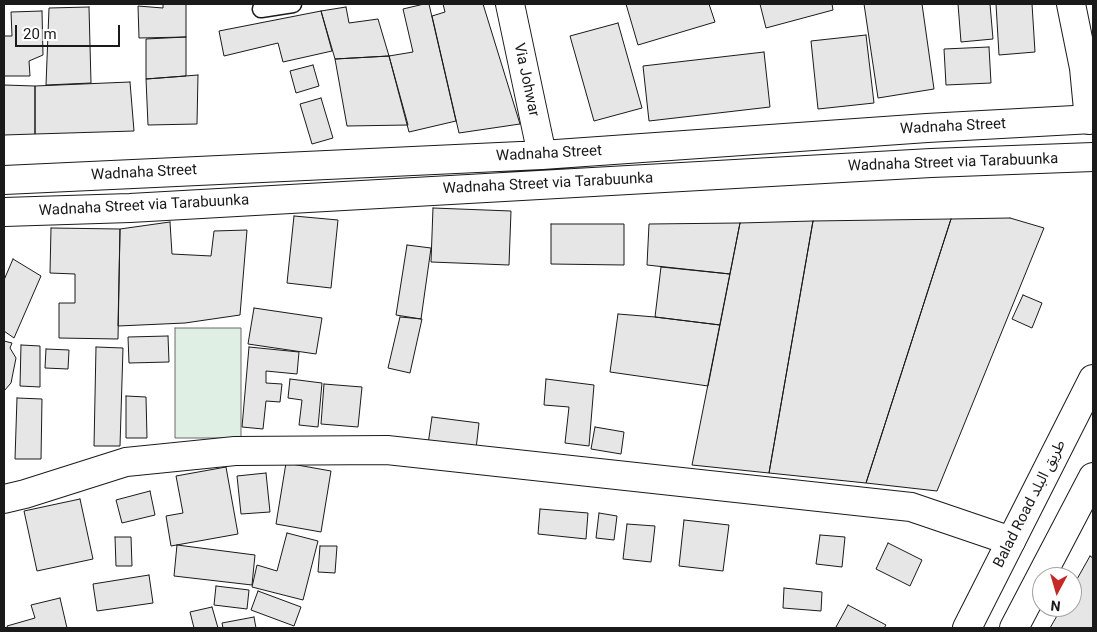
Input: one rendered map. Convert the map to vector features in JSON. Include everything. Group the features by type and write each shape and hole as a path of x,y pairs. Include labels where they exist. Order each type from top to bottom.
{"main road":[{"name":"Via Johwar","path":"510,4 542,155"},
{"path":"1071,4 1084,68 1091,120"},
{"name":"Wadnaha Street","path":"4,180 542,155 927,128 1091,120"},
{"path":"927,128 931,163"},
{"name":"Wadnaha Street via Tarabuunka","path":"4,212 140,207 931,163 1093,157"},
{"name":"Balad Road طريق البلد","path":"967,628 1093,379"},
{"path":"4,499 126,462 235,451 387,450 911,508 1011,541"},
{"path":"1014,628 1093,477"}],"lane":[{"path":"261,9 293,4"}],"green space":[{"path":"175,328 241,328 241,438 175,438"}],"building":[{"path":"163,4 186,4 186,37 139,38 138,6 163,8"},
{"path":"429,4 456,121 409,132 389,56 413,52 403,9"},
{"path":"443,4 483,4 520,124 459,133 432,16 445,12"},
{"path":"626,4 709,4 715,22 638,45"},
{"path":"760,4 832,4 833,10 766,28"},
{"path":"864,4 922,4 934,89 878,98"},
{"path":"958,4 990,4 993,39 961,42"},
{"path":"996,4 1032,4 1035,52 999,55"},
{"path":"89,7 91,83 46,85 49,8"},
{"path":"346,7 349,23 378,19 389,56 335,59 321,11"},
{"path":"42,11 43,55 29,61 30,76 4,76 4,36 12,36 11,12"},
{"path":"321,11 332,51 283,62 278,43 224,56 219,31"},
{"path":"618,23 642,108 594,121 570,36"},
{"path":"866,35 874,103 818,109 811,41"},
{"path":"186,37 186,76 146,79 146,39"},
{"path":"989,47 991,83 946,85 944,49"},
{"path":"764,52 770,107 649,121 643,66"},
{"path":"389,56 408,125 347,126 335,59"},
{"path":"313,65 319,86 296,93 290,71"},
{"path":"198,75 197,124 148,125 146,79"},
{"path":"130,82 134,131 35,134 35,86"},
{"path":"4,85 35,86 35,134 4,135"},
{"path":"321,98 333,138 312,144 300,104"},
{"path":"433,208 511,211 509,265 431,262"},
{"path":"294,216 338,220 331,288 287,283"},
{"path":"1010,218 1044,228 937,491 866,483 951,219"},
{"path":"951,219 866,483 769,473 813,221"},
{"path":"813,221 769,473 692,465 740,223"},
{"path":"170,222 172,254 211,256 214,231 247,230 240,315 185,323 118,326 120,229"},
{"path":"740,223 730,274 647,265 649,224"},
{"path":"551,224 624,224 624,265 551,264"},
{"path":"51,228 120,229 118,339 59,338 59,303 75,303 75,274 50,273"},
{"path":"407,245 431,248 421,319 396,315"},
{"path":"13,259 41,276 14,338 4,331 4,280"},
{"path":"661,267 730,274 720,325 655,317"},
{"path":"1023,295 1042,303 1032,328 1012,319"},
{"path":"254,308 322,318 316,354 248,344"},
{"path":"618,314 720,325 708,386 610,372"},
{"path":"400,317 422,319 410,373 388,368"},
{"path":"168,336 169,362 129,363 128,337"},
{"path":"4,341 12,343 10,348 16,358 11,383 4,391"},
{"path":"21,345 40,346 40,387 20,386"},
{"path":"96,347 123,348 120,446 94,446"},
{"path":"249,347 299,352 297,374 266,371 266,383 282,384 280,402 266,401 263,429 242,427"},
{"path":"46,349 69,350 68,369 45,368"},
{"path":"290,379 322,383 318,427 299,425 302,400 288,398"},
{"path":"546,379 594,385 589,446 565,443 569,407 544,405"},
{"path":"324,384 362,387 358,427 321,424"},
{"path":"126,396 146,397 147,438 126,438"},
{"path":"17,398 42,399 41,459 15,459"},
{"path":"432,417 479,423 476,449 428,444"},
{"path":"595,427 624,432 621,454 591,449"},
{"path":"286,463 331,471 321,532 276,524"},
{"path":"226,467 238,534 171,546 166,516 183,513 176,476"},
{"path":"266,473 270,512 241,514 237,476"},
{"path":"150,491 155,515 122,523 116,500"},
{"path":"80,499 93,559 37,571 24,511"},
{"path":"540,509 588,513 586,539 538,534"},
{"path":"599,513 617,516 614,540 596,538"},
{"path":"684,520 729,525 723,571 679,566"},
{"path":"627,524 655,526 651,562 623,559"},
{"path":"287,533 318,541 303,600 252,587 257,565 277,571"},
{"path":"820,535 845,537 842,567 816,564"},
{"path":"115,537 131,537 132,566 116,566"},
{"path":"888,543 922,560 910,586 876,569"},
{"path":"177,545 255,555 252,585 174,576"},
{"path":"320,546 337,546 335,573 318,572"},
{"path":"1090,556 1093,558 1093,628 1050,628 1056,617 1082,617 1082,570"},
{"path":"149,575 153,603 97,611 93,584"},
{"path":"216,586 249,590 247,609 214,605"},
{"path":"784,588 822,592 821,611 783,608"},
{"path":"258,591 301,607 294,626 251,610"},
{"path":"60,598 67,628 8,628 7,626 35,618 31,605"},
{"path":"848,605 886,625 884,628 836,627"},
{"path":"212,607 218,628 194,628 190,612"},
{"path":"254,617 256,628 223,628 222,623"}]}
